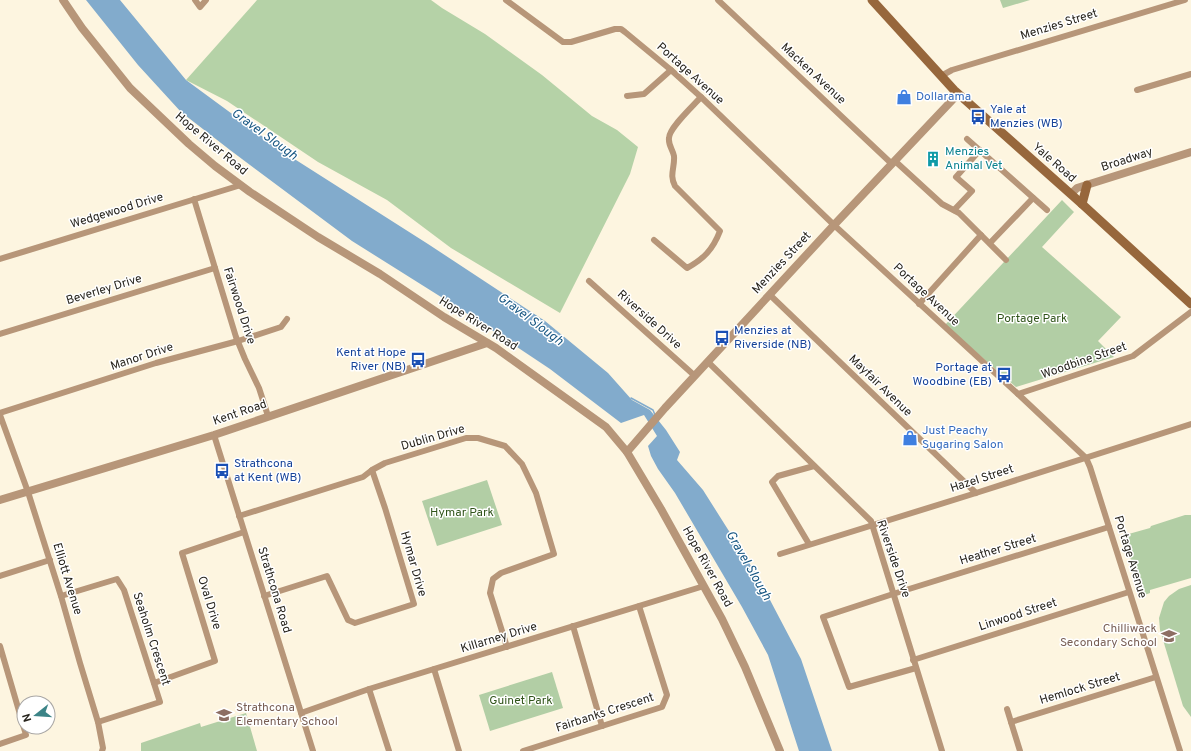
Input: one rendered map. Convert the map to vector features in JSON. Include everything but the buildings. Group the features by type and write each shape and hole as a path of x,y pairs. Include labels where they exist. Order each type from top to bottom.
{"main road":[{"name":"Yale Road","path":"876,1 958,94 1071,194 1191,304"},
{"path":"1082,204 1087,185"}],"street":[{"name":"Hope River Road","path":"63,0 82,28 130,88 189,144 215,166 241,186 318,237 380,274 444,317 487,343 606,427 627,452 661,509 722,619 745,667 780,751"},
{"path":"195,0 200,7 206,0"},
{"name":"Portage Avenue","path":"506,0 563,42 571,42 612,29 620,29 672,70 834,225 1086,458 1179,750"},
{"name":"Macken Avenue","path":"718,0 894,162 942,204 954,210 1006,260"},
{"name":"Menzies Street","path":"941,76 952,70 1185,0"},
{"path":"627,96 644,94 672,70"},
{"path":"1137,90 1191,74"},
{"name":"Menzies Street","path":"627,452 665,408 834,225 958,94"},
{"path":"654,240 687,268 699,261 708,253 716,242 720,231 675,186 672,181 674,156 668,137 676,124 701,97"},
{"path":"967,139 1046,210"},
{"path":"954,210 972,191 956,177 980,150"},
{"name":"Broadway","path":"1071,194 1077,188 1191,152"},
{"name":"Wedgewood Drive","path":"0,259 241,186"},
{"path":"990,243 1032,198"},
{"name":"Fairwood Drive","path":"194,199 238,341 259,388 268,416"},
{"path":"919,304 981,235"},
{"name":"Beverley Drive","path":"0,334 215,268"},
{"name":"Riverside Drive","path":"589,280 695,376"},
{"name":"Mayfair Avenue","path":"770,295 976,493"},
{"name":"Woodbine Street","path":"1018,394 1133,356 1191,312"},
{"name":"Manor Drive","path":"0,414 156,363 238,341 281,327 287,318"},
{"name":"Kent Road","path":"0,500 214,435 487,343"},
{"name":"Riverside Drive","path":"708,362 871,521 942,751"},
{"name":"Elliott Avenue","path":"0,414 28,492 61,596 98,722 103,748 102,751"},
{"name":"Hazel Street","path":"780,554 1191,424"},
{"name":"Strathcona Road","path":"214,435 313,751"},
{"name":"Dublin Drive","path":"240,516 363,477 385,463 466,438 478,438 505,446 522,464 536,493 554,554 501,573 493,579 490,593 507,647"},
{"path":"810,544 772,482 778,476 814,466"},
{"name":"Hymar Drive","path":"264,596 327,576 348,620 356,623 414,604 386,508 372,470"},
{"name":"Heather Street","path":"916,668 849,687 823,617 1109,527"},
{"name":"Oval Drive","path":"154,683 215,661 182,553 244,532"},
{"path":"0,576 50,560"},
{"name":"Seaholm Crescent","path":"61,596 117,579 124,590 160,702 98,722"},
{"name":"Killarney Drive","path":"301,712 369,689 704,586"},
{"name":"Linwood Street","path":"914,660 1129,592"},
{"name":"Fairbanks Crescent","path":"523,751 662,707 666,695 639,606"},
{"path":"573,626 602,726"},
{"path":"0,646 26,735 0,744"},
{"path":"434,669 459,751"},
{"name":"Hemlock Street","path":"1010,722 1156,677"},
{"path":"369,689 389,751"},
{"path":"1006,709 1020,751"},
{"path":"1171,751 1179,750"}],"green space":[{"path":"257,0 431,0 485,34 542,75 592,116 617,130 638,147 630,174 560,313 451,248 387,200 318,162 227,101 186,80"},
{"path":"1000,0 1030,0 1003,8"},
{"name":"Portage Park","path":"1062,200 1074,212 1042,247 1121,317 1098,341 1114,357 1016,387 945,325"},
{"name":"Hymar Park","path":"487,480 502,525 437,546 422,501"},
{"path":"1185,515 1191,515 1191,578 1150,590 1150,593 1142,596 1124,537 1125,535 1150,528 1151,526"},
{"path":"1191,585 1191,717 1183,706 1160,630 1159,618 1164,602 1169,596 1179,589"},
{"name":"Guinet Park","path":"552,672 563,708 490,731 479,695"},
{"name":"Strathcona Elementary School","path":"246,713 257,751 141,751 141,743 200,723 201,727"}],"water":[{"path":"86,0 120,0 186,80 285,153 545,321 608,373 632,400 650,410 666,430 680,452 677,460 703,490 758,577 801,659 832,751 799,751 768,655 742,607 675,493 658,469 651,456 648,446 657,436 644,415 621,423 550,369 457,307 352,241 181,112 138,65"}],"waterway":[{"name":"Gravel Slough","path":"631,398 653,410 655,415"}],"place":[{"name":"Dollarama","path":"904,97"},
{"name":"Yale at Menzies (WB)","path":"978,117"},
{"name":"Menzies Animal Vet","path":"933,159"},
{"name":"Menzies at Riverside (NB)","path":"722,338"},
{"name":"Kent at Hope River (NB)","path":"418,360"},
{"name":"Portage at Woodbine (EB)","path":"1004,375"},
{"name":"Just Peachy Sugaring Salon","path":"910,438"},
{"name":"Strathcona at Kent (WB)","path":"222,471"},
{"name":"Chilliwack Secondary School","path":"1169,636"},
{"name":"Strathcona Elementary School","path":"224,715"}]}
